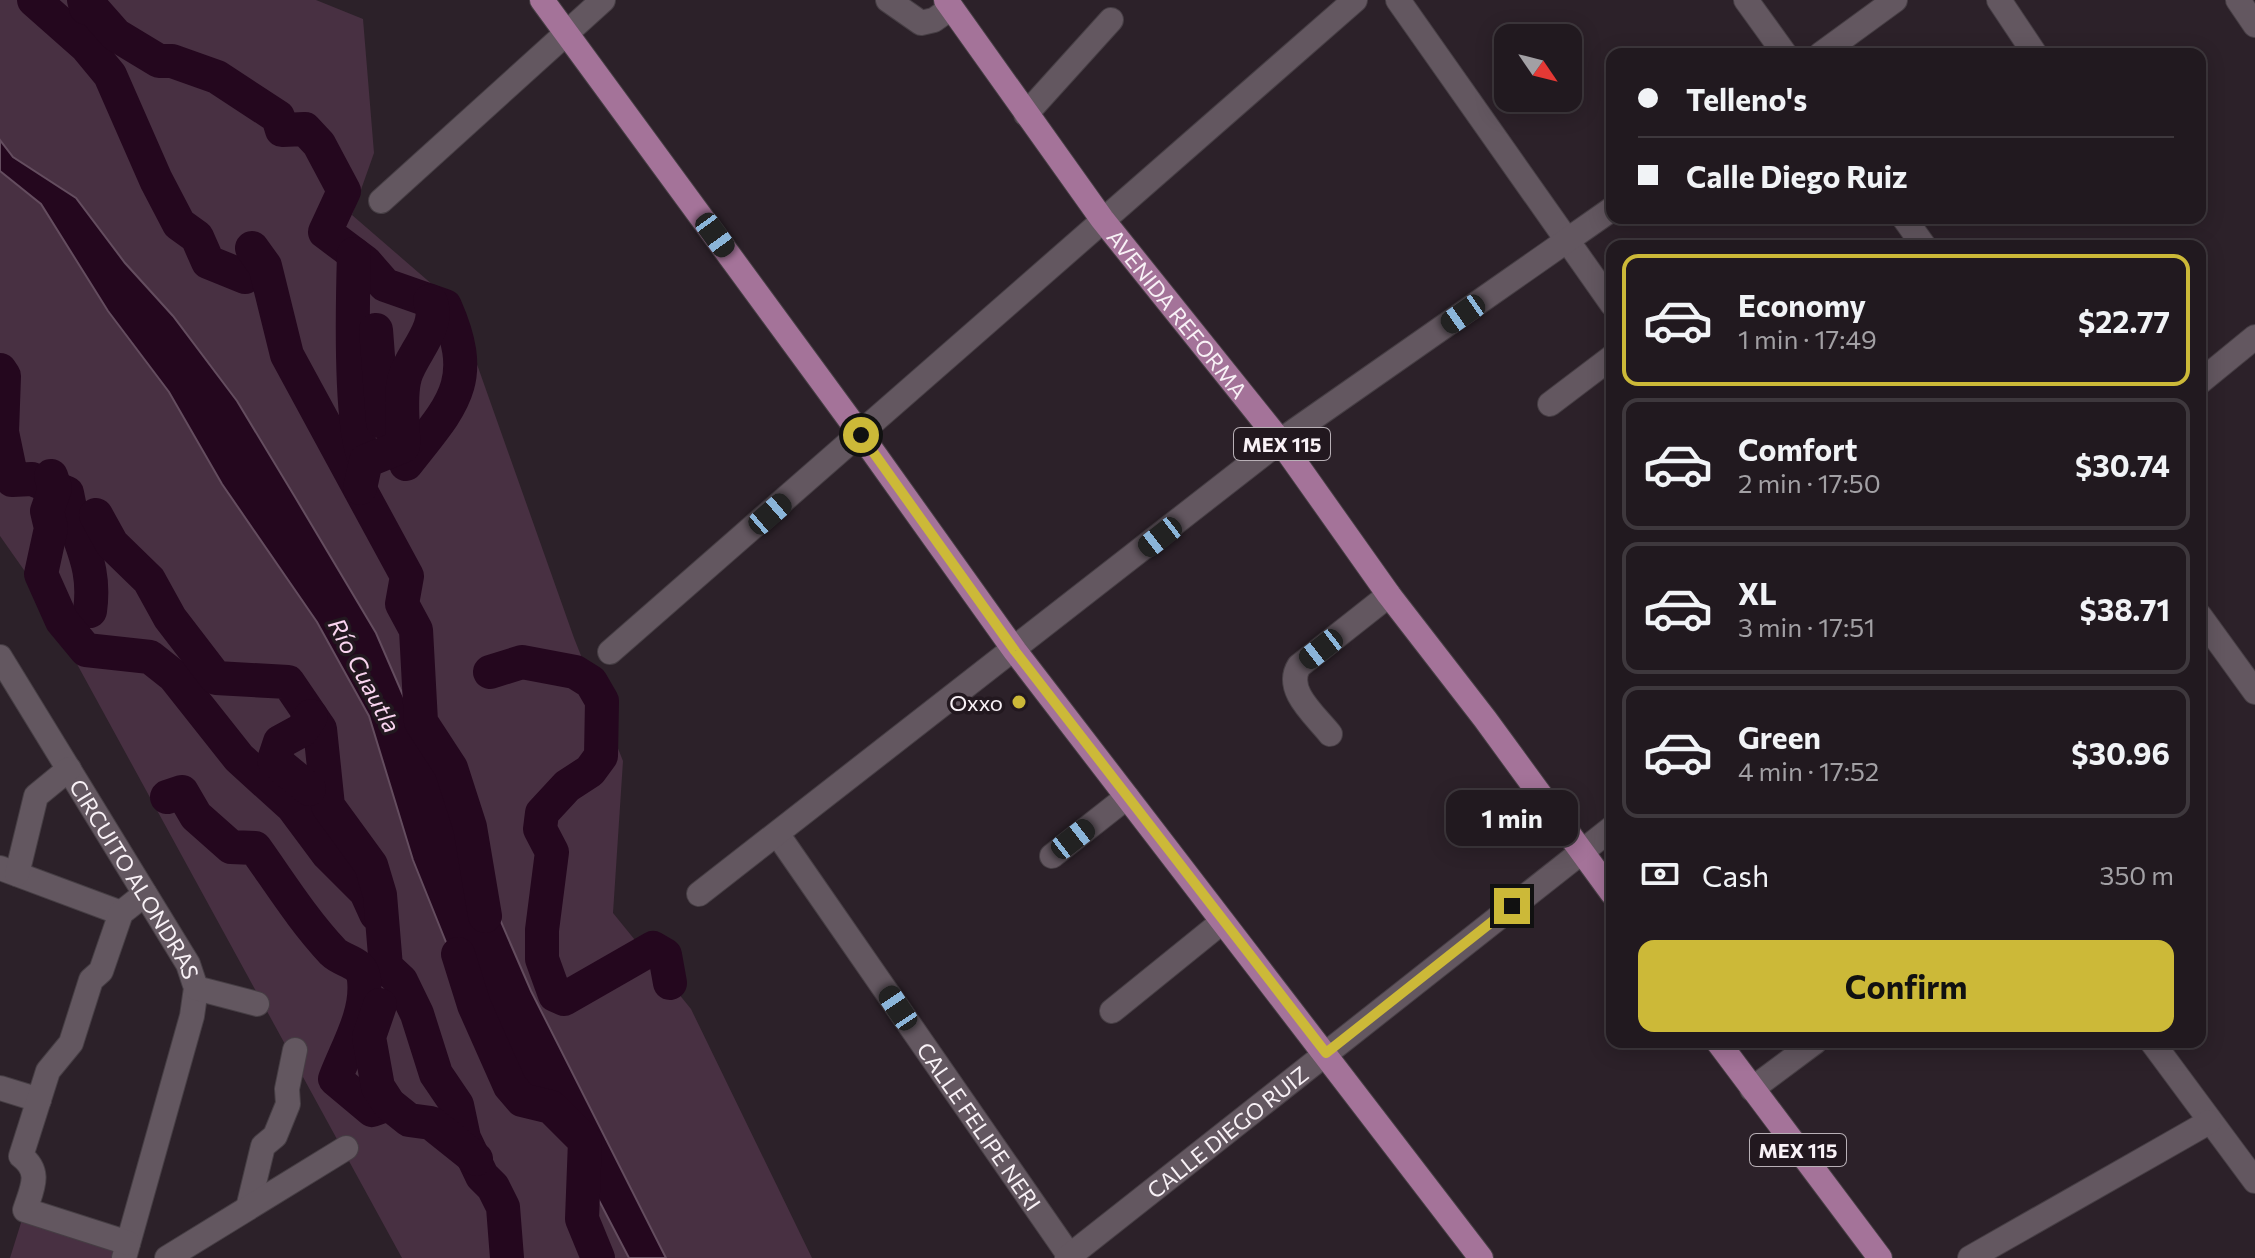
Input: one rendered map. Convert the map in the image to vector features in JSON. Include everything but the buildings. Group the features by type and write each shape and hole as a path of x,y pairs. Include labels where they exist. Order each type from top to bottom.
{"main road":[{"path":"542,0 1015,651 1481,1258"},
{"name":"AVENIDA REFORMA","path":"949,4 1102,219 1280,441 1389,595 1606,885"},
{"name":"MEX 115","path":"1722,1048 1880,1258"}],"street":[{"path":"381,201 568,35 603,0"},
{"path":"888,0 921,23 934,20 949,4"},
{"path":"610,652 1355,0"},
{"path":"1398,0 1606,296"},
{"path":"1746,0 1781,48"},
{"path":"1829,48 1895,0"},
{"path":"1999,0 2031,48"},
{"path":"2238,0 2255,25"},
{"path":"1026,114 1111,20"},
{"path":"699,894 1015,651 1280,441 1606,214"},
{"path":"2206,377 2255,337"},
{"path":"1550,404 1606,362"},
{"path":"1330,734 1293,686 1293,676 1299,666 1389,595"},
{"path":"2206,622 2248,666 2255,692"},
{"name":"CIRCUITO ALONDRAS","path":"0,657 188,964 196,988 192,1016 126,1251"},
{"path":"69,769 36,796 9,871 121,913"},
{"path":"1052,856 1127,797"},
{"name":"CALLE DIEGO RUIZ","path":"1069,1257 1606,833"},
{"name":"CALLE FELIPE NERI","path":"778,835 1069,1257"},
{"path":"126,1251 25,1210 35,1177 31,1164 21,1156 48,1071 71,1043 91,980 101,971 121,913 145,894"},
{"path":"1112,1011 1222,922"},
{"path":"196,988 257,1004"},
{"path":"1752,1089 1807,1048"},
{"path":"2156,1048 2255,1181"},
{"path":"248,1208 263,1146 275,1136 288,1104 287,1089 295,1050"},
{"path":"0,1088 39,1100"},
{"path":"1970,1258 2209,1122"},
{"path":"167,1258 346,1148"}],"shaded area":[{"path":"0,0 316,0 363,19 374,153 352,215 456,305 574,638 623,761 613,913 691,1009 812,1258 402,1258 31,580 0,536"},
{"path":"25,1210 128,1243 124,1258 10,1258"}],"water":[{"name":"Río Cuautla","path":"0,140 13,157 76,198 125,263 173,316 237,401 295,497 376,633 531,991 666,1258 629,1258 567,1139 534,1096 464,987 413,860 369,716 317,622 222,484 169,392 108,311 41,204 0,171"}],"waterway":[{"path":"34,0 86,46 110,75 179,224 197,237 208,262 245,277"},
{"path":"84,0 86,8 93,9 116,35 159,61 172,61 217,77 278,117 282,130 305,129 319,144 344,191 325,232 365,262 385,285 445,306 460,355 456,392 448,408 406,464"},
{"path":"252,248 265,266 287,355 407,576 402,604 416,630 421,722 451,768 470,827 485,916"},
{"path":"354,254 354,396 361,448 366,461"},
{"path":"360,488 366,461 403,446 403,385 408,368 429,330 433,310 430,301"},
{"path":"376,330 383,422"},
{"path":"0,370 4,376 2,432 12,480 32,479 67,493 88,564 90,611"},
{"path":"51,476 55,488 47,511 51,528 41,574 62,621 86,650 150,657 174,676 239,758 293,807 328,854 366,892 376,914"},
{"path":"96,515 112,544 149,580 170,618 216,678 288,682 320,729 328,806 371,865 380,895 386,967 401,981 417,1014 436,1074 457,1105 464,1138 482,1176 493,1187 503,1207 507,1258"},
{"path":"490,672 522,662 575,672 591,682 602,701 601,756 590,771 567,786 542,813 540,829 552,852 542,930 542,959 555,995 564,999 653,948 665,955 670,983"},
{"path":"309,789 274,760 280,742 302,730 311,716"},
{"path":"167,797 182,792 196,816 231,847 255,848 322,940 333,952 352,962 363,973 363,1005 335,1079 372,1110 389,1104"},
{"path":"458,954 474,1005 510,1086 522,1100 551,1107 585,1141 582,1219 598,1258"},
{"path":"380,1005 369,1037 378,1087 389,1104 409,1120 431,1123 476,1159"}],"place":[{"name":"Oxxo","path":"1019,702"}],"route":[{"path":"861,435 1015,651 1326,1053 1512,906"}]}
